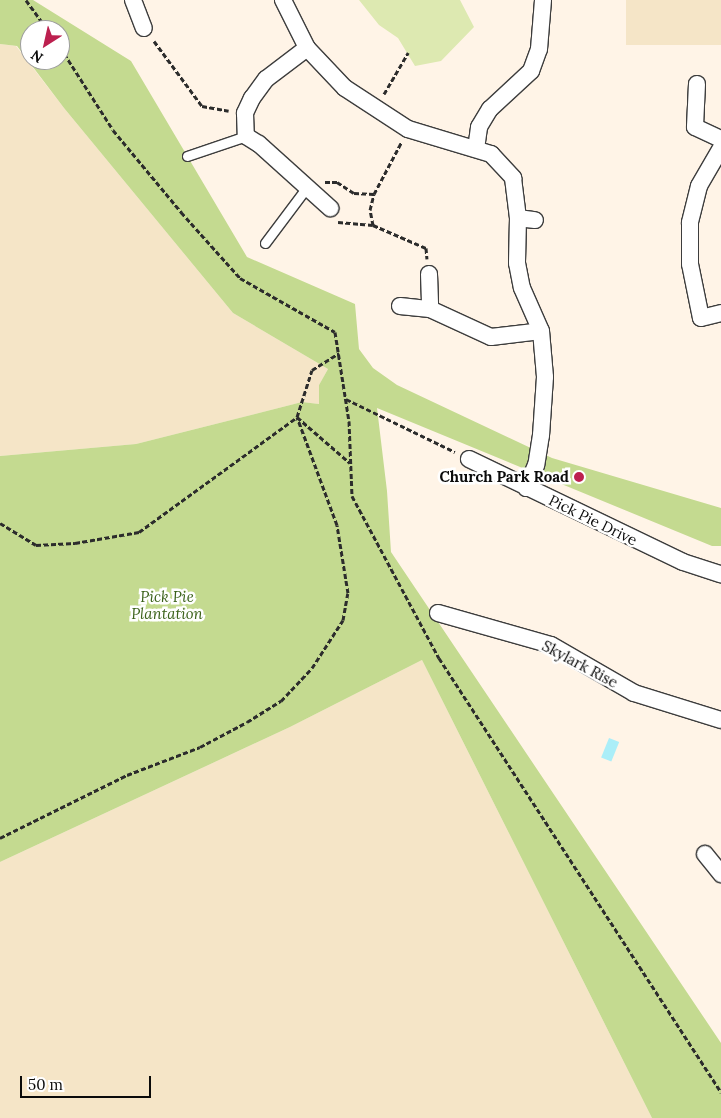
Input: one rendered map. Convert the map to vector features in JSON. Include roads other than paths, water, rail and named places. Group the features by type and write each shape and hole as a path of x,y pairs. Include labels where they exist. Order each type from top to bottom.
{"street":[{"path":"133,0 144,28"},
{"path":"283,0 307,48 345,88 408,129 491,154 513,178 518,218 517,263 522,288 541,331 546,377 541,435 536,465 526,488"},
{"path":"476,149 479,127 490,109 531,71 539,49 543,0"},
{"path":"307,48 266,79 252,98 245,113 246,136 259,144 330,208"},
{"path":"697,84 695,127 721,139"},
{"path":"721,148 699,186 690,223 690,264 701,318 721,313"},
{"path":"518,218 535,220"},
{"path":"429,274 430,309"},
{"path":"400,306 430,309 491,337 541,331"},
{"name":"Pick Pie Drive","path":"469,459 683,562 721,574"},
{"name":"Skylark Rise","path":"438,613 551,645 634,693 721,720"},
{"path":"705,854 721,874"}],"lane":[{"path":"187,156 246,136"},
{"path":"265,243 308,187"}],"water":[{"path":"609,738 619,742 611,762 601,757"}],"place":[{"name":"Church Park Road","path":"579,477"}],"park label":[{"name":"Pick Pie Plantation","path":"167,604"}]}
